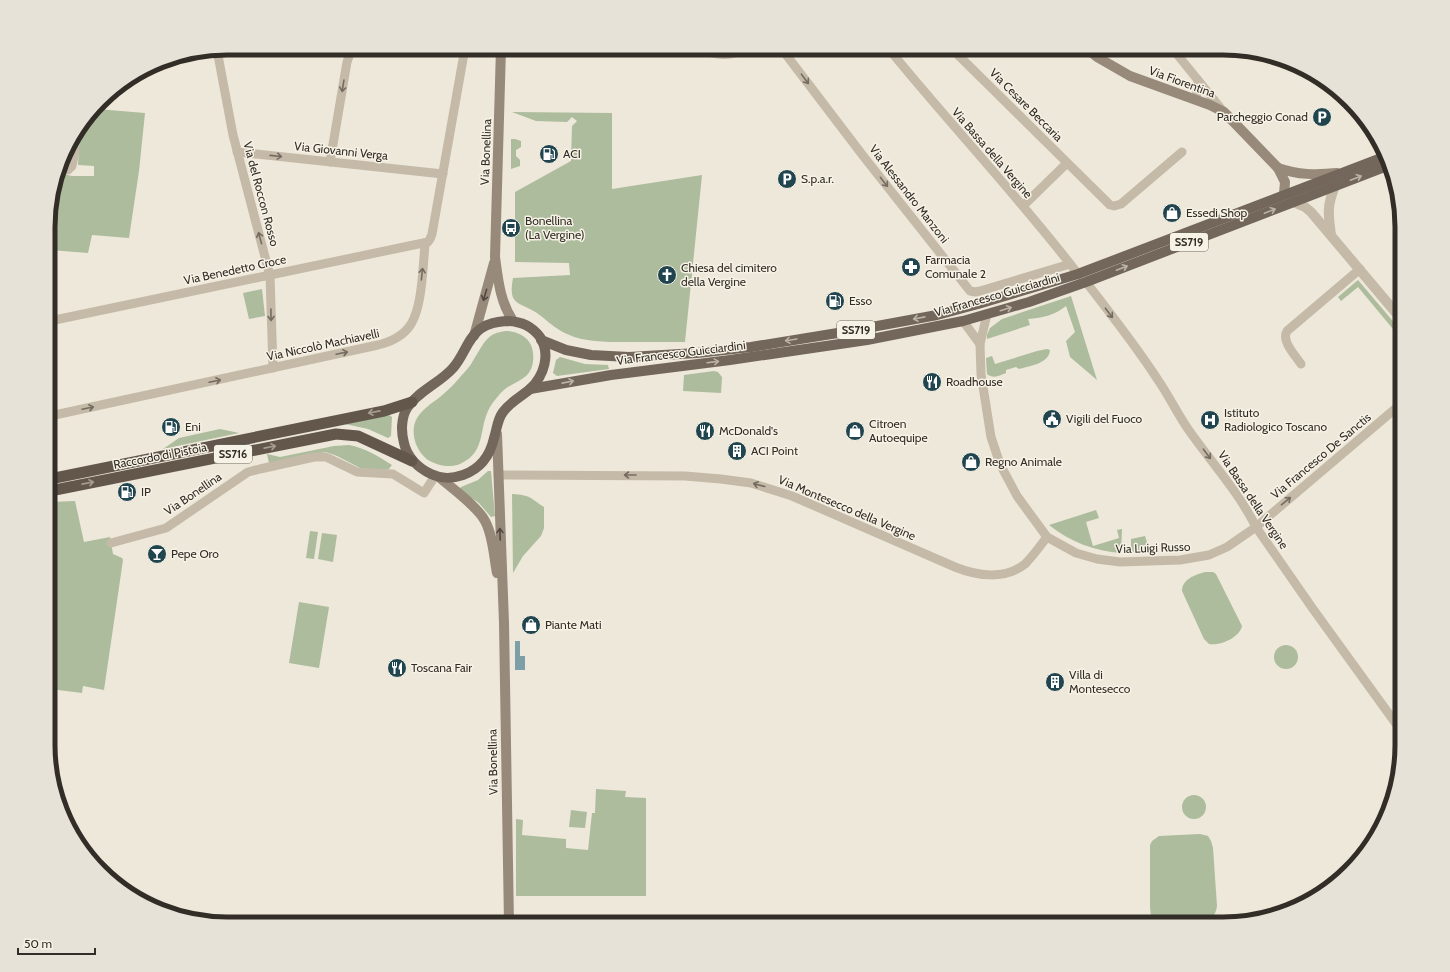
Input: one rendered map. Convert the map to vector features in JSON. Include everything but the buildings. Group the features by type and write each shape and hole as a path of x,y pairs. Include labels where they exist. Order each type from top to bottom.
{"highway":[{"name":"Raccordo di Pistoia","path":"55,478 384,410 412,402"},
{"name":"Raccordo di Pistoia","path":"55,490 336,434 358,436 412,460"}],"main road":[{"name":"Via Bonellina","path":"502,55 496,257 504,306 513,321"},
{"name":"Via Fiorentina","path":"1096,55 1130,76 1210,105 1224,112 1278,168 1285,182 1284,194"},
{"name":"SS719","path":"1284,194 1381,158"},
{"name":"SS719","path":"1293,202 1384,167"},
{"path":"1278,168 1308,174 1340,173"},
{"name":"Via Francesco Guicciardini","path":"541,340 579,353 608,356 664,355 719,351 856,330 937,315 1078,274 1284,194"},
{"name":"Via Francesco Guicciardini","path":"530,389 611,375 730,360 859,341 962,322 1029,302 1086,282 1293,202"},
{"name":"Via Bonellina","path":"474,336 496,257"},
{"path":"513,321 527,325 541,340 545,352 545,365 540,375 530,389 508,406 499,418 489,454 481,465 463,475 450,478 438,477 422,469 412,460 404,444 402,428 404,414 412,402 453,368 481,328 491,323 513,321"},
{"name":"Via Bonellina","path":"496,426 503,601 509,917"},
{"name":"Via Bonellina","path":"438,477 478,512 485,521 489,531 503,601"}],"street":[{"name":"Via del Roccon Rosso","path":"218,55 237,152 270,276 273,368"},
{"path":"330,162 347,62 350,55"},
{"name":"Via Niccolò Machiavelli","path":"55,415 382,344 394,340 406,332 414,321 418,308 425,243 432,237 464,55"},
{"name":"Via Alessandro Manzoni","path":"786,55 864,158 970,290 975,292 980,291 1070,264"},
{"name":"Via Bassa della Vergine","path":"894,55 934,104 1023,206 1078,274"},
{"name":"Via Cesare Beccaria","path":"958,55 1110,205 1114,206 1121,204 1182,152"},
{"path":"1178,55 1224,112"},
{"path":"1196,100 1198,80"},
{"path":"65,170 68,170 73,164 74,148"},
{"name":"Via Giovanni Verga","path":"237,152 443,174"},
{"path":"1023,206 1067,163"},
{"path":"1331,234 1328,210 1335,186"},
{"path":"1293,202 1308,210 1331,234 1395,312"},
{"name":"Via Benedetto Croce","path":"55,321 425,243"},
{"path":"1301,364 1286,341 1285,336 1287,331 1360,269"},
{"name":"Via Bassa della Vergine","path":"1086,282 1137,348 1188,429 1237,495 1250,514 1256,527 1395,722"},
{"name":"Via Luigi Russo","path":"987,314 980,344 981,374 991,437 995,451 1017,496 1047,537 1076,553 1108,561 1128,562 1180,560 1198,558 1218,551 1234,543 1256,527"},
{"path":"962,322 980,344"},
{"name":"Via Francesco De Sanctis","path":"1256,527 1395,409"},
{"name":"Via Bonellina","path":"111,543 166,528 245,474 275,465 314,457 326,457 357,472 393,474 424,493 438,477"},
{"name":"Via Montesecco della Vergine","path":"498,475 674,475 751,483 779,491 964,570 982,575 1009,572 1019,568 1031,557 1047,537"}],"green space":[{"path":"102,109 145,113 139,171 129,238 92,235 88,253 55,250 56,205 63,174 72,176 94,176 94,166 78,165 80,139"},
{"path":"512,112 612,113 612,189 702,175 685,342 609,342 580,339 559,330 537,313 516,302 512,294 513,278 570,275 569,263 515,262 515,192 571,161 572,126 577,121 572,117 567,122 536,121"},
{"path":"511,139 521,141 521,147 516,150 516,156 520,160 520,166 511,169"},
{"path":"1358,280 1395,324 1395,328 1393,329 1358,287 1341,301 1338,297"},
{"path":"262,289 265,316 249,319 243,293"},
{"path":"1071,296 1097,380 1070,357 1066,341 1075,332 1066,306 1058,312 1048,316 1028,319 1030,325 987,339 990,328 1002,319"},
{"path":"506,331 520,335 527,339 531,345 533,362 531,370 524,378 505,389 493,402 486,415 481,439 474,453 469,459 460,464 448,466 436,464 428,460 420,452 415,441 414,426 419,415 448,390 465,372 486,340 494,334"},
{"path":"1047,349 1050,350 1049,355 1038,364 1019,369 1016,367 1006,370 1006,373 996,376 987,374 986,358 992,356 995,364"},
{"path":"560,357 585,364 608,365 609,369 557,376 553,373 556,360"},
{"path":"714,371 718,372 722,377 721,393 683,391 684,375"},
{"path":"389,415 392,417 391,436 388,438 368,429 345,424"},
{"path":"220,429 239,433 163,449 179,438"},
{"path":"349,445 366,450 392,465 389,469 376,471 362,469 326,452 269,463 267,454 280,457 334,446"},
{"path":"488,471 491,471 495,516 491,517 479,503 459,490 461,487 478,480"},
{"path":"512,494 527,496 544,507 544,528 541,536 523,556 513,573"},
{"path":"75,501 84,542 110,537 113,554 122,558 123,560 104,690 83,686 82,693 55,690 55,502"},
{"path":"1096,510 1099,518 1086,522 1093,546 1119,538 1117,530 1122,529 1121,553 1083,545 1065,536 1049,525"},
{"path":"310,531 318,532 314,559 306,558"},
{"path":"322,533 337,535 333,562 318,559"},
{"path":"1145,536 1150,552 1131,552 1131,539"},
{"path":"1205,572 1213,572 1216,574 1242,626 1233,637 1218,644 1209,644 1204,639 1182,591 1184,583 1190,578"},
{"path":"299,602 329,607 319,668 289,663"},
{"path":"1286,645 1294,649 1298,657 1294,665 1286,669 1278,665 1274,657 1278,649"},
{"path":"596,789 626,791 625,797 646,798 646,896 516,896 516,819 523,820 522,835 566,839 566,848 588,850 592,813 595,813"},
{"path":"1194,795 1202,799 1206,807 1202,815 1194,819 1186,815 1182,807 1186,799"},
{"path":"571,810 587,812 585,828 569,827"},
{"path":"1200,834 1208,836 1213,848 1217,906 1211,917 1151,917 1150,845 1152,841 1159,836"}],"water":[{"path":"515,641 520,641 520,656 525,656 525,670 515,670"}],"place":[{"name":"Parcheggio Conad","path":"1322,117"},
{"name":"ACI","path":"549,154"},
{"name":"S.p.a.r.","path":"787,179"},
{"name":"Essedi Shop","path":"1172,213"},
{"name":"Bonellina (La Vergine)","path":"511,228"},
{"name":"Farmacia Comunale 2","path":"911,267"},
{"name":"Chiesa del cimitero della Vergine","path":"667,275"},
{"name":"Esso","path":"835,301"},
{"name":"Roadhouse","path":"932,382"},
{"name":"Vigili del Fuoco","path":"1052,419"},
{"name":"Istituto Radiologico Toscano","path":"1210,420"},
{"name":"Eni","path":"171,427"},
{"name":"McDonald's","path":"705,431"},
{"name":"Citroen Autoequipe","path":"855,431"},
{"name":"ACI Point","path":"737,451"},
{"name":"Regno Animale","path":"971,462"},
{"name":"IP","path":"127,492"},
{"name":"Pepe Oro","path":"157,554"},
{"name":"Piante Mati","path":"531,625"},
{"name":"Toscana Fair","path":"397,668"},
{"name":"Villa di Montesecco","path":"1055,682"}]}
